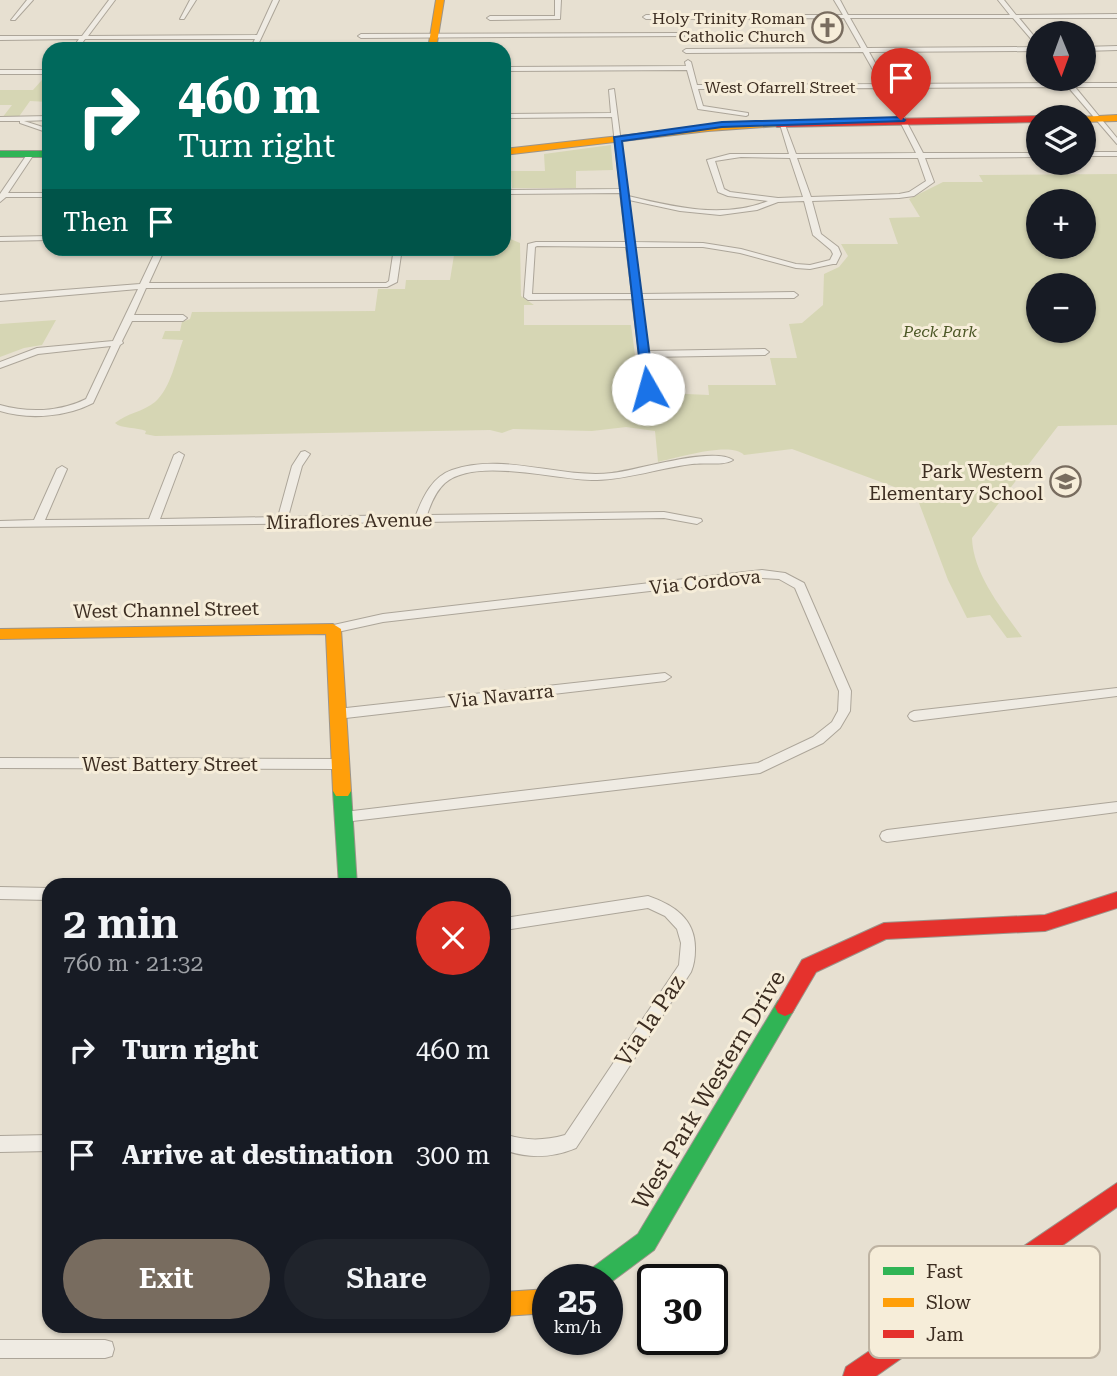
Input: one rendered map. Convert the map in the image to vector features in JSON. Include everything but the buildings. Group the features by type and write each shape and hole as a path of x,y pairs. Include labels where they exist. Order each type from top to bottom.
{"street":[{"path":"13,19 30,0"},
{"path":"81,42 112,0"},
{"path":"182,18 193,0"},
{"path":"256,42 276,0"},
{"path":"433,42 440,0"},
{"path":"490,18 558,18 558,0"},
{"path":"511,192 624,194 694,210 725,213 778,200 807,197 911,194 930,182 930,176 837,0"},
{"path":"1001,0 1026,31"},
{"path":"646,17 1117,16"},
{"path":"677,17 700,108 746,114"},
{"path":"361,36 433,42 682,34"},
{"path":"0,38 259,37"},
{"path":"686,51 1026,47"},
{"path":"1096,48 1117,48"},
{"path":"511,69 690,68"},
{"path":"0,72 42,72"},
{"name":"West Ofarrell Street","path":"694,87 1026,83"},
{"name":"West Ofarrell Street","path":"1096,84 1117,85"},
{"path":"612,90 648,389"},
{"path":"511,116 615,115"},
{"path":"0,118 42,118"},
{"path":"21,118 24,124 42,129"},
{"path":"1096,118 1117,118"},
{"path":"511,152 554,149 722,125 1026,119"},
{"path":"781,122 817,235 835,249 837,254 833,261 810,267 703,245 630,247 542,243 531,246 528,297 794,295"},
{"path":"1096,123 1117,142"},
{"path":"0,154 42,154"},
{"path":"3,193 30,154"},
{"path":"1096,155 1117,154"},
{"path":"778,200 728,194 721,190 711,160 725,157 1026,155"},
{"path":"3,193 42,195"},
{"path":"0,239 42,238"},
{"path":"0,408 23,413 83,405 95,396 157,256"},
{"path":"0,298 144,286 387,285 393,282 397,256"},
{"path":"131,318 183,318"},
{"path":"0,365 37,351 119,343"},
{"path":"643,354 765,352"},
{"path":"282,522 297,466 305,454"},
{"path":"153,523 178,455"},
{"path":"420,520 430,491 455,472 489,467 598,477 705,458 728,460"},
{"path":"38,524 62,469"},
{"name":"Miraflores Avenue","path":"0,524 664,515 697,521"},
{"name":"Via Cordova","path":"332,629 383,618 748,576 781,576 800,586 845,691 844,711 836,725 818,740 760,768 344,817"},
{"path":"332,629 348,878"},
{"name":"West Channel Street","path":"0,634 332,629"},
{"name":"Via Navarra","path":"337,715 665,677"},
{"path":"914,716 1117,692"},
{"name":"West Battery Street","path":"0,763 340,764"},
{"path":"887,835 1117,807"},
{"path":"0,893 42,894"},
{"name":"West Park Western Drive","path":"616,1264 646,1242 809,966 884,931 1045,923 1117,900"},
{"name":"Via la Paz","path":"511,923 648,902 669,909 684,923 690,947 686,967 570,1142 548,1149 522,1149 511,1145"},
{"path":"0,1144 42,1143"},
{"path":"1042,1246 1117,1194"},
{"path":"511,1304 532,1302"},
{"path":"0,1349 105,1349"},
{"path":"855,1376 881,1358"}],"green space":[{"path":"42,80 42,102 30,101 18,118 2,118 12,105 0,105 0,90 33,90"},
{"path":"611,145 613,170 576,171 576,188 512,188 511,171 545,171 544,154"},
{"name":"Peck Park","path":"1117,174 1117,425 1058,426 972,538 977,565 983,578 1022,637 1007,638 990,615 967,618 948,580 916,495 792,449 744,455 737,451 716,450 658,462 655,431 626,427 592,431 513,429 502,433 490,430 155,436 115,423 150,405 161,396 183,340 162,339 165,331 180,331 182,322 190,319 192,312 375,311 378,289 405,289 406,280 450,280 454,256 511,256 511,239 520,243 521,296 534,305 524,305 524,325 631,325 640,392 709,395 708,385 776,385 770,358 797,358 789,324 802,323 823,305 824,274 839,267 848,256 841,244 898,244 889,218 920,217 909,199 943,182 983,182 979,175"},
{"path":"56,320 42,345 0,357 0,324"}],"traffic: fast":[{"path":"0,154 42,154"},
{"path":"342,791 347,878"},
{"path":"616,1264 646,1242 785,1007"}],"traffic: slow":[{"path":"433,42 440,0"},
{"path":"1096,119 1117,118"},
{"path":"511,151 708,128 777,124"},
{"path":"0,634 333,629 342,791"},
{"path":"511,1304 532,1302"}],"traffic: jam":[{"path":"777,124 1026,119"},
{"path":"785,1007 809,966 884,931 1045,923 1117,900"},
{"path":"1042,1246 1117,1194"},
{"path":"855,1376 881,1358"}],"place":[{"name":"Holy Trinity Roman Catholic Church","path":"828,27"},
{"name":"Park Western Elementary School","path":"1066,482"}],"route":[{"path":"648,389 618,139 722,125 901,120"}]}
